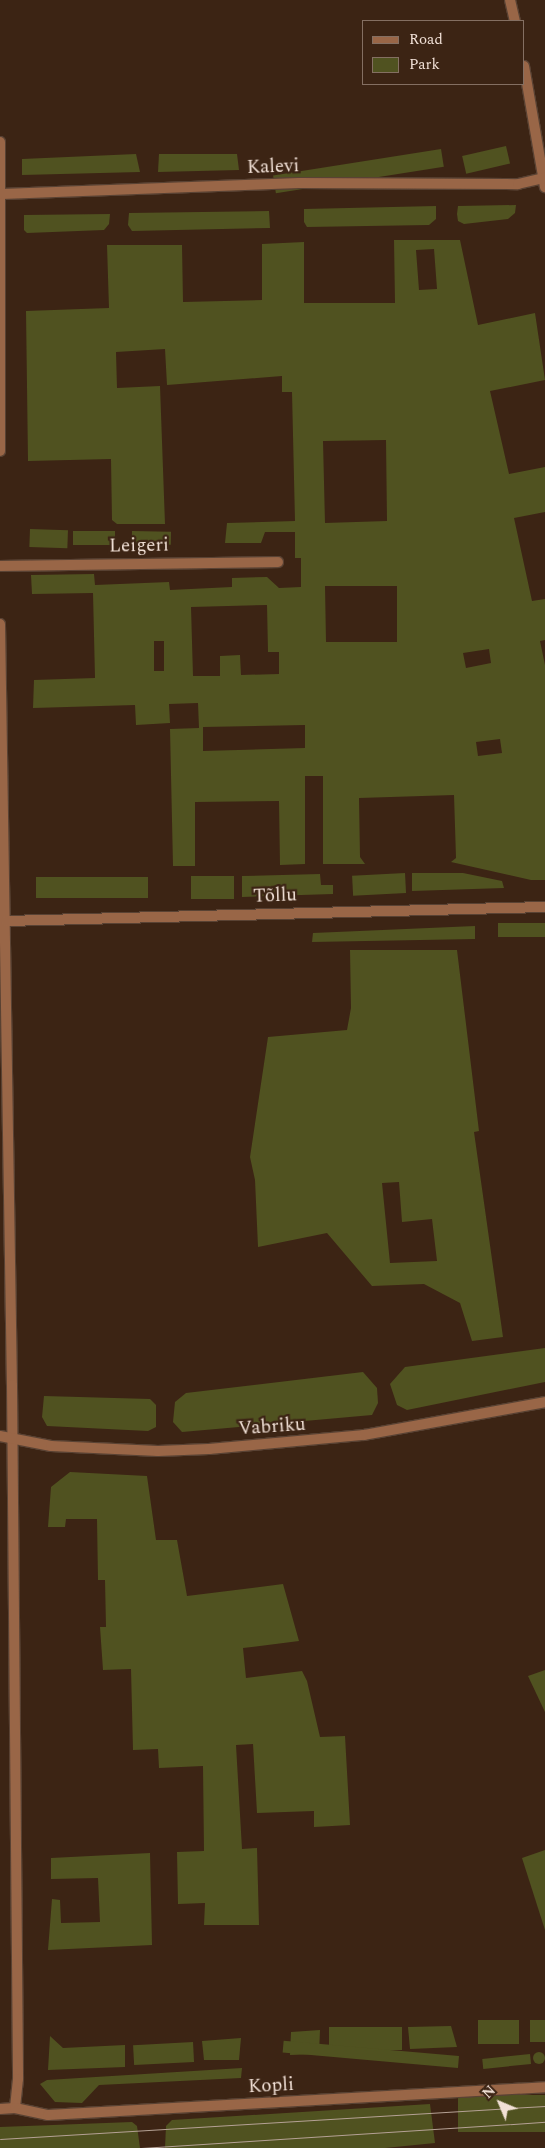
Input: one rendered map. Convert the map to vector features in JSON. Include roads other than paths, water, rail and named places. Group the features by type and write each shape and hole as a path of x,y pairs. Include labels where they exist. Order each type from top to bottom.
{"street":[{"path":"510,0 515,20"},
{"path":"525,72 544,181"},
{"path":"0,142 2,194 0,451"},
{"name":"Kalevi","path":"2,194 299,183 518,184 544,181"},
{"name":"Leigeri","path":"0,566 278,562"},
{"path":"0,624 6,921 12,1437 18,2069 15,2108"},
{"name":"Tõllu","path":"6,921 545,906"},
{"name":"Vabriku","path":"0,1436 51,1446 158,1451 208,1449 364,1436 545,1402"},
{"name":"Kopli","path":"0,2109 15,2108 48,2115 545,2087"}],"tram line":[{"path":"0,2139 545,2106"},
{"path":"141,2148 545,2122"}]}
